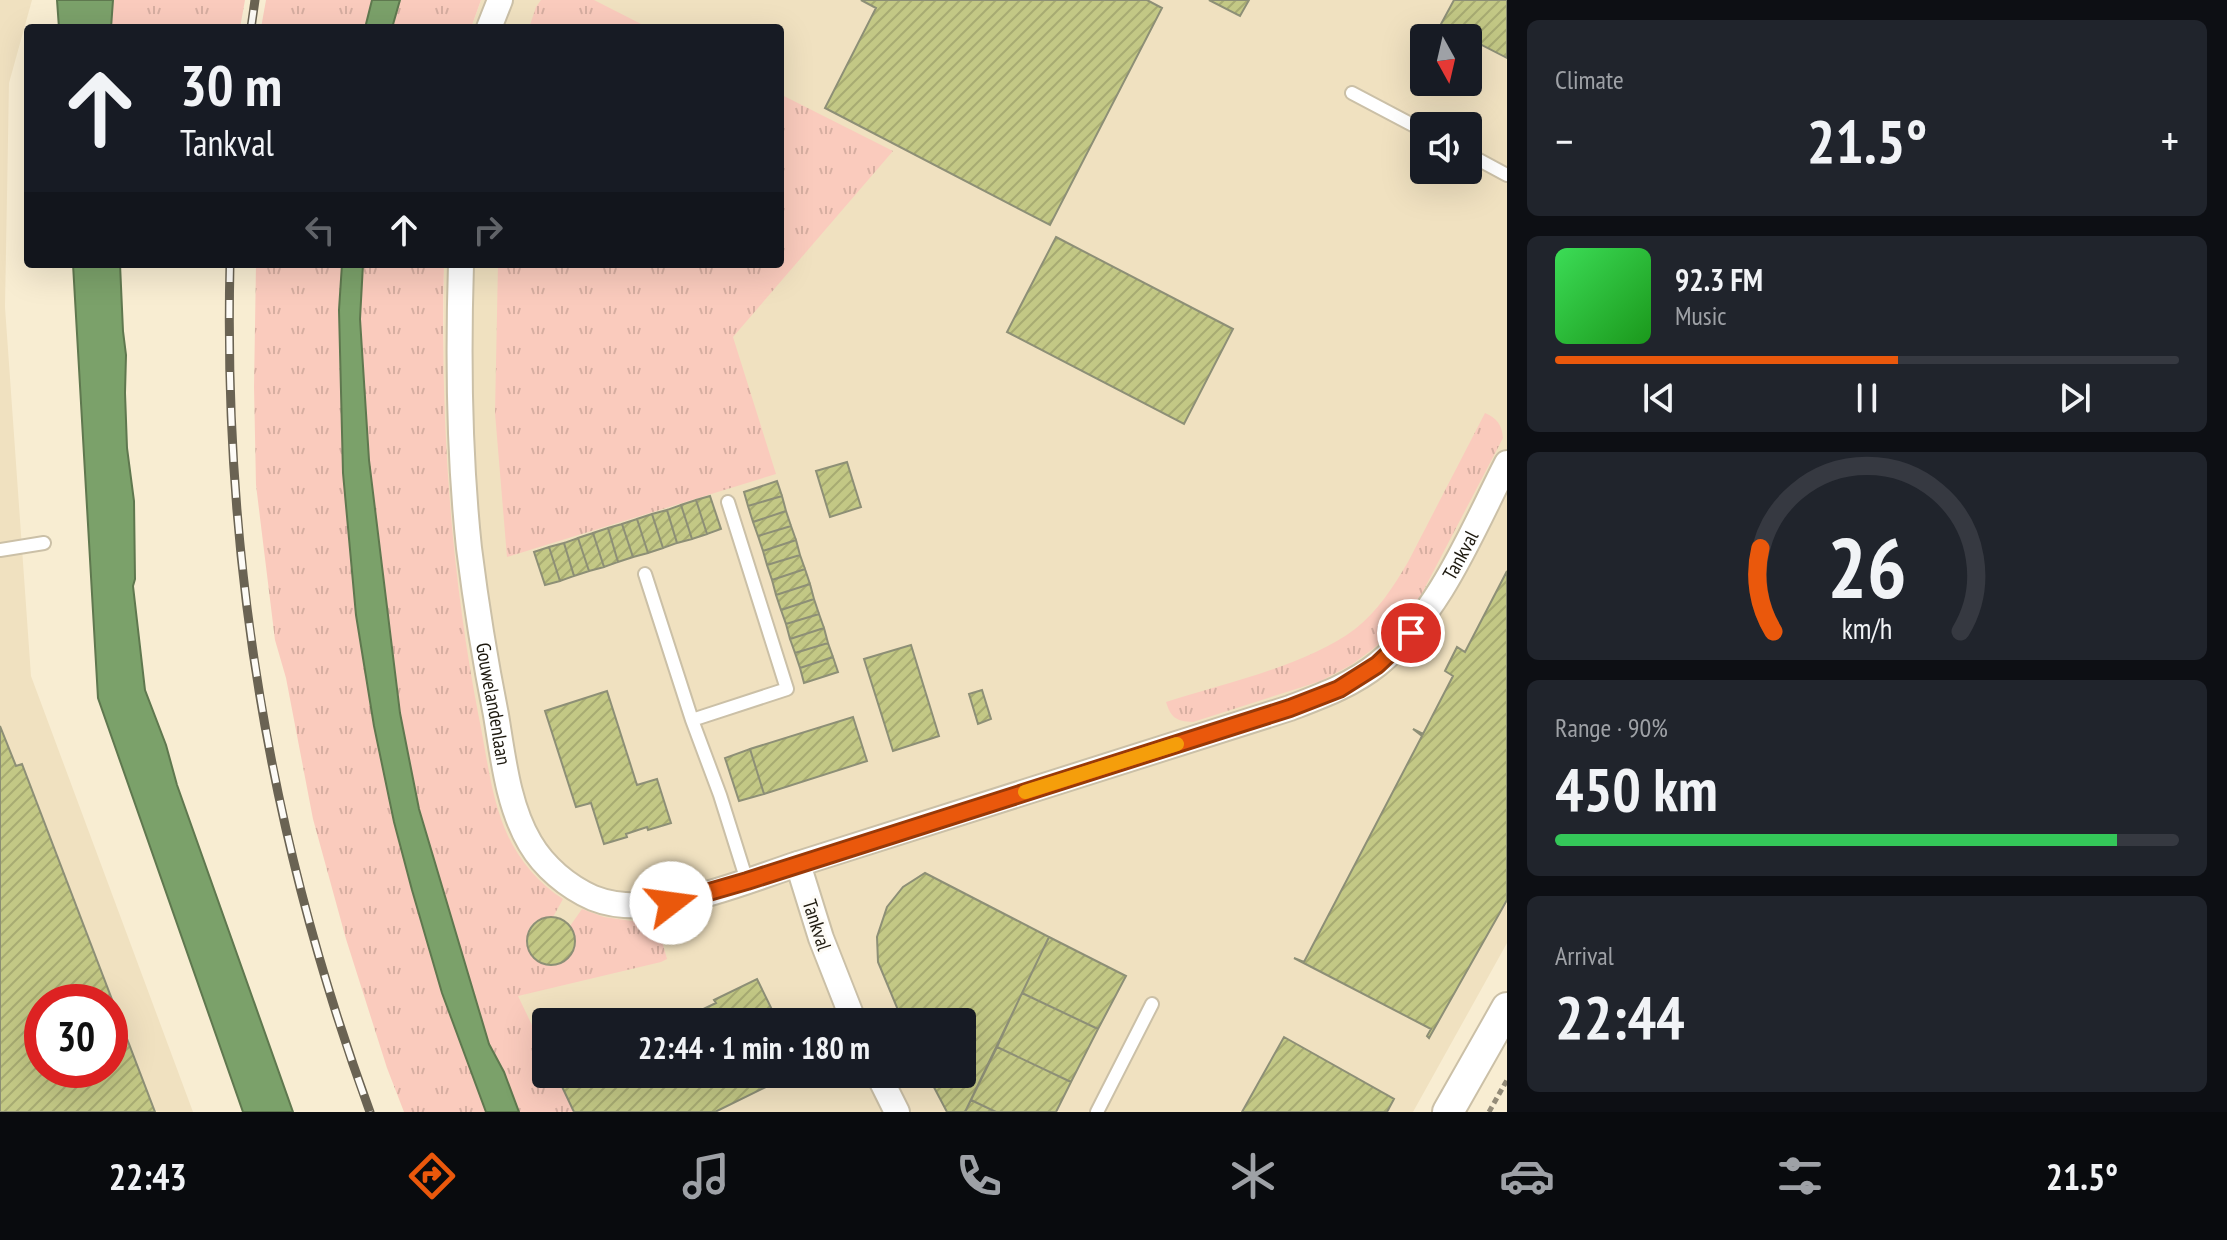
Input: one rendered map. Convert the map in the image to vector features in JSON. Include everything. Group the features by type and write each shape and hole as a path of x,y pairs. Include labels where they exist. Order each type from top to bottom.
{"street":[{"path":"491,24 500,0"},
{"name":"Gouwelandenlaan","path":"461,268 460,393 469,545 481,637 505,768 515,807 531,845 552,871 579,890 611,903 641,906 671,903 798,864"},
{"name":"Tankval","path":"848,1008 821,938 798,864 1290,708 1339,689 1377,665 1411,633 1439,594 1507,463"},
{"path":"1448,1112 1507,1008"},
{"path":"885,1088 897,1112"}],"lane":[{"path":"1352,93 1410,124"},
{"path":"1482,162 1507,175"},
{"path":"692,720 787,689 728,502"},
{"path":"0,550 44,543"},
{"path":"645,574 747,881"},
{"path":"1097,1112 1152,1004"}],"path":[{"path":"1489,1112 1507,1080"}],"shaded area":[{"path":"0,0 32,0 9,83 5,307 31,676 193,1112 0,1112"},
{"path":"57,0 113,0 111,24 59,24"},
{"path":"372,0 400,0 393,24 366,24"},
{"path":"481,0 1507,0 1507,943 1413,1112 574,1112 563,1088 976,1088 976,1008 532,1008 532,1026 517,996 461,612 446,469 444,268 784,268 784,24 472,24"},
{"path":"73,268 120,268 126,355 127,448 134,501 133,586 145,690 293,1112 243,1112 98,698"},
{"path":"342,268 363,268 360,319 369,460 400,713 419,809 489,1044 504,1072 519,1112 486,1112 442,993 394,822 356,615 343,473 339,310"}],"green space":[{"path":"113,0 245,0 241,24 111,24"},
{"path":"266,0 372,0 366,24 262,24"},
{"path":"400,0 481,0 472,24 393,24"},
{"path":"541,0 594,0 641,24 530,24"},
{"path":"784,96 893,151 733,337 776,474 507,557 495,413 498,268 784,268"},
{"path":"256,268 342,268 339,310 343,473 356,615 374,726 412,890 442,993 486,1112 404,1112 387,1068 346,939 313,819 286,678 275,640 256,485"},
{"path":"363,268 444,268 444,378 449,492 461,605 487,763 497,808 513,845 538,879 563,899 553,917 538,920 529,928 527,939 530,950 547,965 558,965 573,949 575,941 570,926 582,909 604,917 653,924 660,934 667,959 518,996 532,1025 532,1088 563,1088 574,1112 519,1112 504,1072 489,1044 419,809 400,713 369,460 360,319"},
{"path":"1485,413 1498,422 1503,438 1420,597 1396,628 1351,665 1321,681 1193,722 1172,715 1166,702 1314,653 1336,642 1371,615 1408,562"}],"building":[{"path":"861,0 1147,0 1162,8 1050,225 825,108 876,8"},
{"path":"1209,0 1249,0 1240,16"},
{"path":"1454,0 1507,0 1507,58 1482,45 1482,24 1441,24"},
{"path":"1056,237 1233,329 1184,424 1007,332"},
{"path":"847,462 861,507 830,517 816,471"},
{"path":"777,481 782,496 748,506 744,492"},
{"path":"710,496 721,529 707,534 696,500"},
{"path":"782,496 786,511 753,522 748,506"},
{"path":"696,500 707,534 692,539 681,505"},
{"path":"681,505 692,539 677,543 667,510"},
{"path":"667,510 677,543 663,548 652,514"},
{"path":"786,511 791,526 758,536 753,522"},
{"path":"652,514 663,548 648,553 637,519"},
{"path":"637,519 648,553 633,557 622,524"},
{"path":"622,524 633,557 618,562 608,528"},
{"path":"791,526 796,540 763,551 758,536"},
{"path":"608,528 618,562 604,567 593,533"},
{"path":"593,533 604,567 589,571 578,538"},
{"path":"578,538 589,571 574,576 564,543"},
{"path":"796,540 800,555 767,565 763,551"},
{"path":"564,543 574,576 560,581 549,547"},
{"path":"549,547 560,581 545,585 534,552"},
{"path":"800,555 805,569 772,580 767,565"},
{"path":"805,569 810,584 776,595 772,580"},
{"path":"1507,571 1507,900 1429,1038 1431,1029 1294,958 1304,962 1422,736 1413,729 1423,734 1453,676 1445,671 1457,647 1465,652"},
{"path":"810,584 814,599 781,610 776,595"},
{"path":"814,599 819,614 786,624 781,610"},
{"path":"819,614 824,628 790,639 786,624"},
{"path":"824,628 828,643 795,653 790,639"},
{"path":"828,643 833,657 800,668 795,653"},
{"path":"911,645 939,736 893,751 864,659"},
{"path":"833,657 838,672 804,683 800,668"},
{"path":"982,690 991,719 978,724 969,694"},
{"path":"607,691 637,785 657,779 671,823 648,830 647,827 604,844 591,803 576,807 545,711"},
{"path":"853,717 867,761 764,794 750,749"},
{"path":"0,726 16,766 22,764 106,984 24,984 24,1088 128,1088 128,1041 155,1112 0,1112"},
{"path":"750,749 764,794 739,801 725,758"},
{"path":"925,873 1049,937 965,1112 947,1112 934,1088 976,1088 976,1008 897,1008 878,962 877,937 887,907 903,887"},
{"path":"551,917 568,924 575,941 568,958 551,965 534,958 527,941 534,924"},
{"path":"1049,937 1126,976 1098,1029 1022,993"},
{"path":"757,979 771,1008 705,1008 716,1003 714,1000"},
{"path":"1022,993 1098,1029 1071,1082 997,1047"},
{"path":"1284,1037 1394,1099 1387,1112 1242,1112"},
{"path":"997,1047 1071,1082 1056,1112 996,1112 971,1100"},
{"path":"563,1088 764,1088 715,1112 574,1112"},
{"path":"971,1100 996,1112 965,1112"}],"railway":[{"path":"252,24 255,0"},
{"path":"230,268 230,373 235,481 245,588 260,695 280,801 305,906 370,1112"}],"slow traffic":[{"path":"1025,792 1177,744"}],"route":[{"path":"671,903 1290,708 1339,689 1377,665 1411,633"}]}
